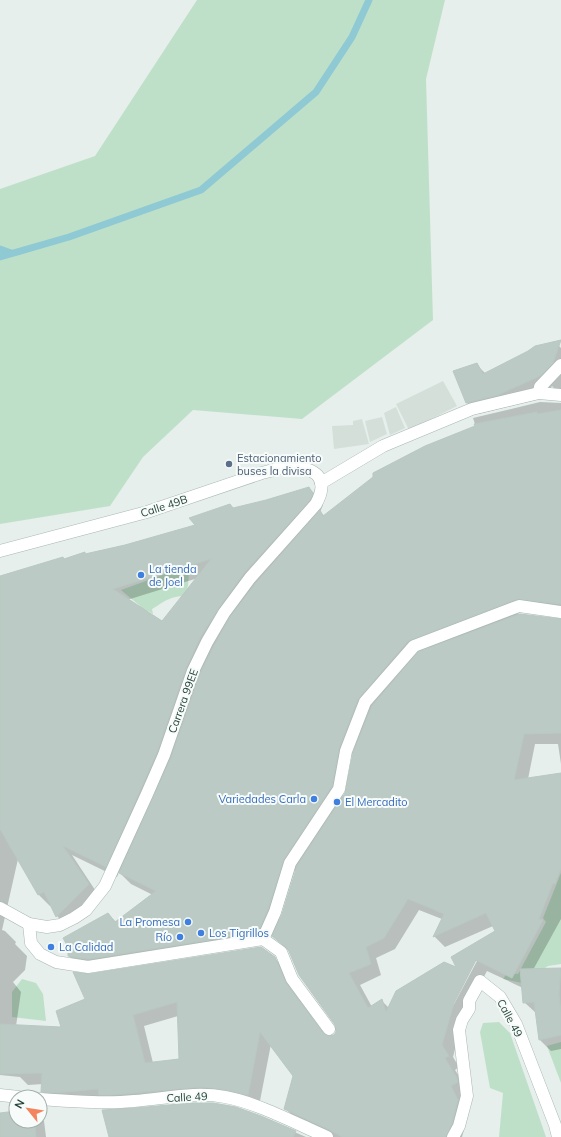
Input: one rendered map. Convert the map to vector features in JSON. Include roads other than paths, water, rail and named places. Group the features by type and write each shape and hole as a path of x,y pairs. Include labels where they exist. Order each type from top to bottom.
{"street":[{"path":"539,393 540,387 561,365"},
{"path":"321,483 383,446 472,409 539,393 561,395"},
{"name":"Calle 49B","path":"0,551 146,512 278,469 288,467 309,470 316,475 321,483"},
{"name":"Carrera 99EE","path":"29,924 47,927 60,925 74,918 86,910 105,886 148,794 164,755 187,687 206,642 250,578 316,504 320,494 321,483"},
{"path":"263,939 275,912 290,863 339,789 346,751 365,702 414,646 519,606 561,612"},
{"path":"0,908 29,924 31,942 40,954 56,962 88,967 263,939 281,952 292,979 329,1029"},
{"name":"Calle 49","path":"453,1137 459,1126 466,1096 459,1030 462,1020 469,1009 469,1001 480,981 500,997 516,1024 558,1131"},
{"name":"Calle 49","path":"48,1100 133,1101 202,1095 225,1097 248,1103 327,1137"}],"waterway":[{"path":"0,257 69,237 201,190 316,92 352,37 369,0"},
{"path":"0,249 11,253"}],"place":[{"name":"Estacionamiento buses la divisa","path":"229,464"},
{"name":"La tienda de Joel","path":"141,575"},
{"name":"Variedades Carla","path":"314,799"},
{"name":"El Mercadito","path":"337,802"},
{"name":"La Promesa","path":"188,922"},
{"name":"Los Tigrillos","path":"201,933"},
{"name":"Río","path":"180,937"},
{"name":"La Calidad","path":"51,947"}]}
